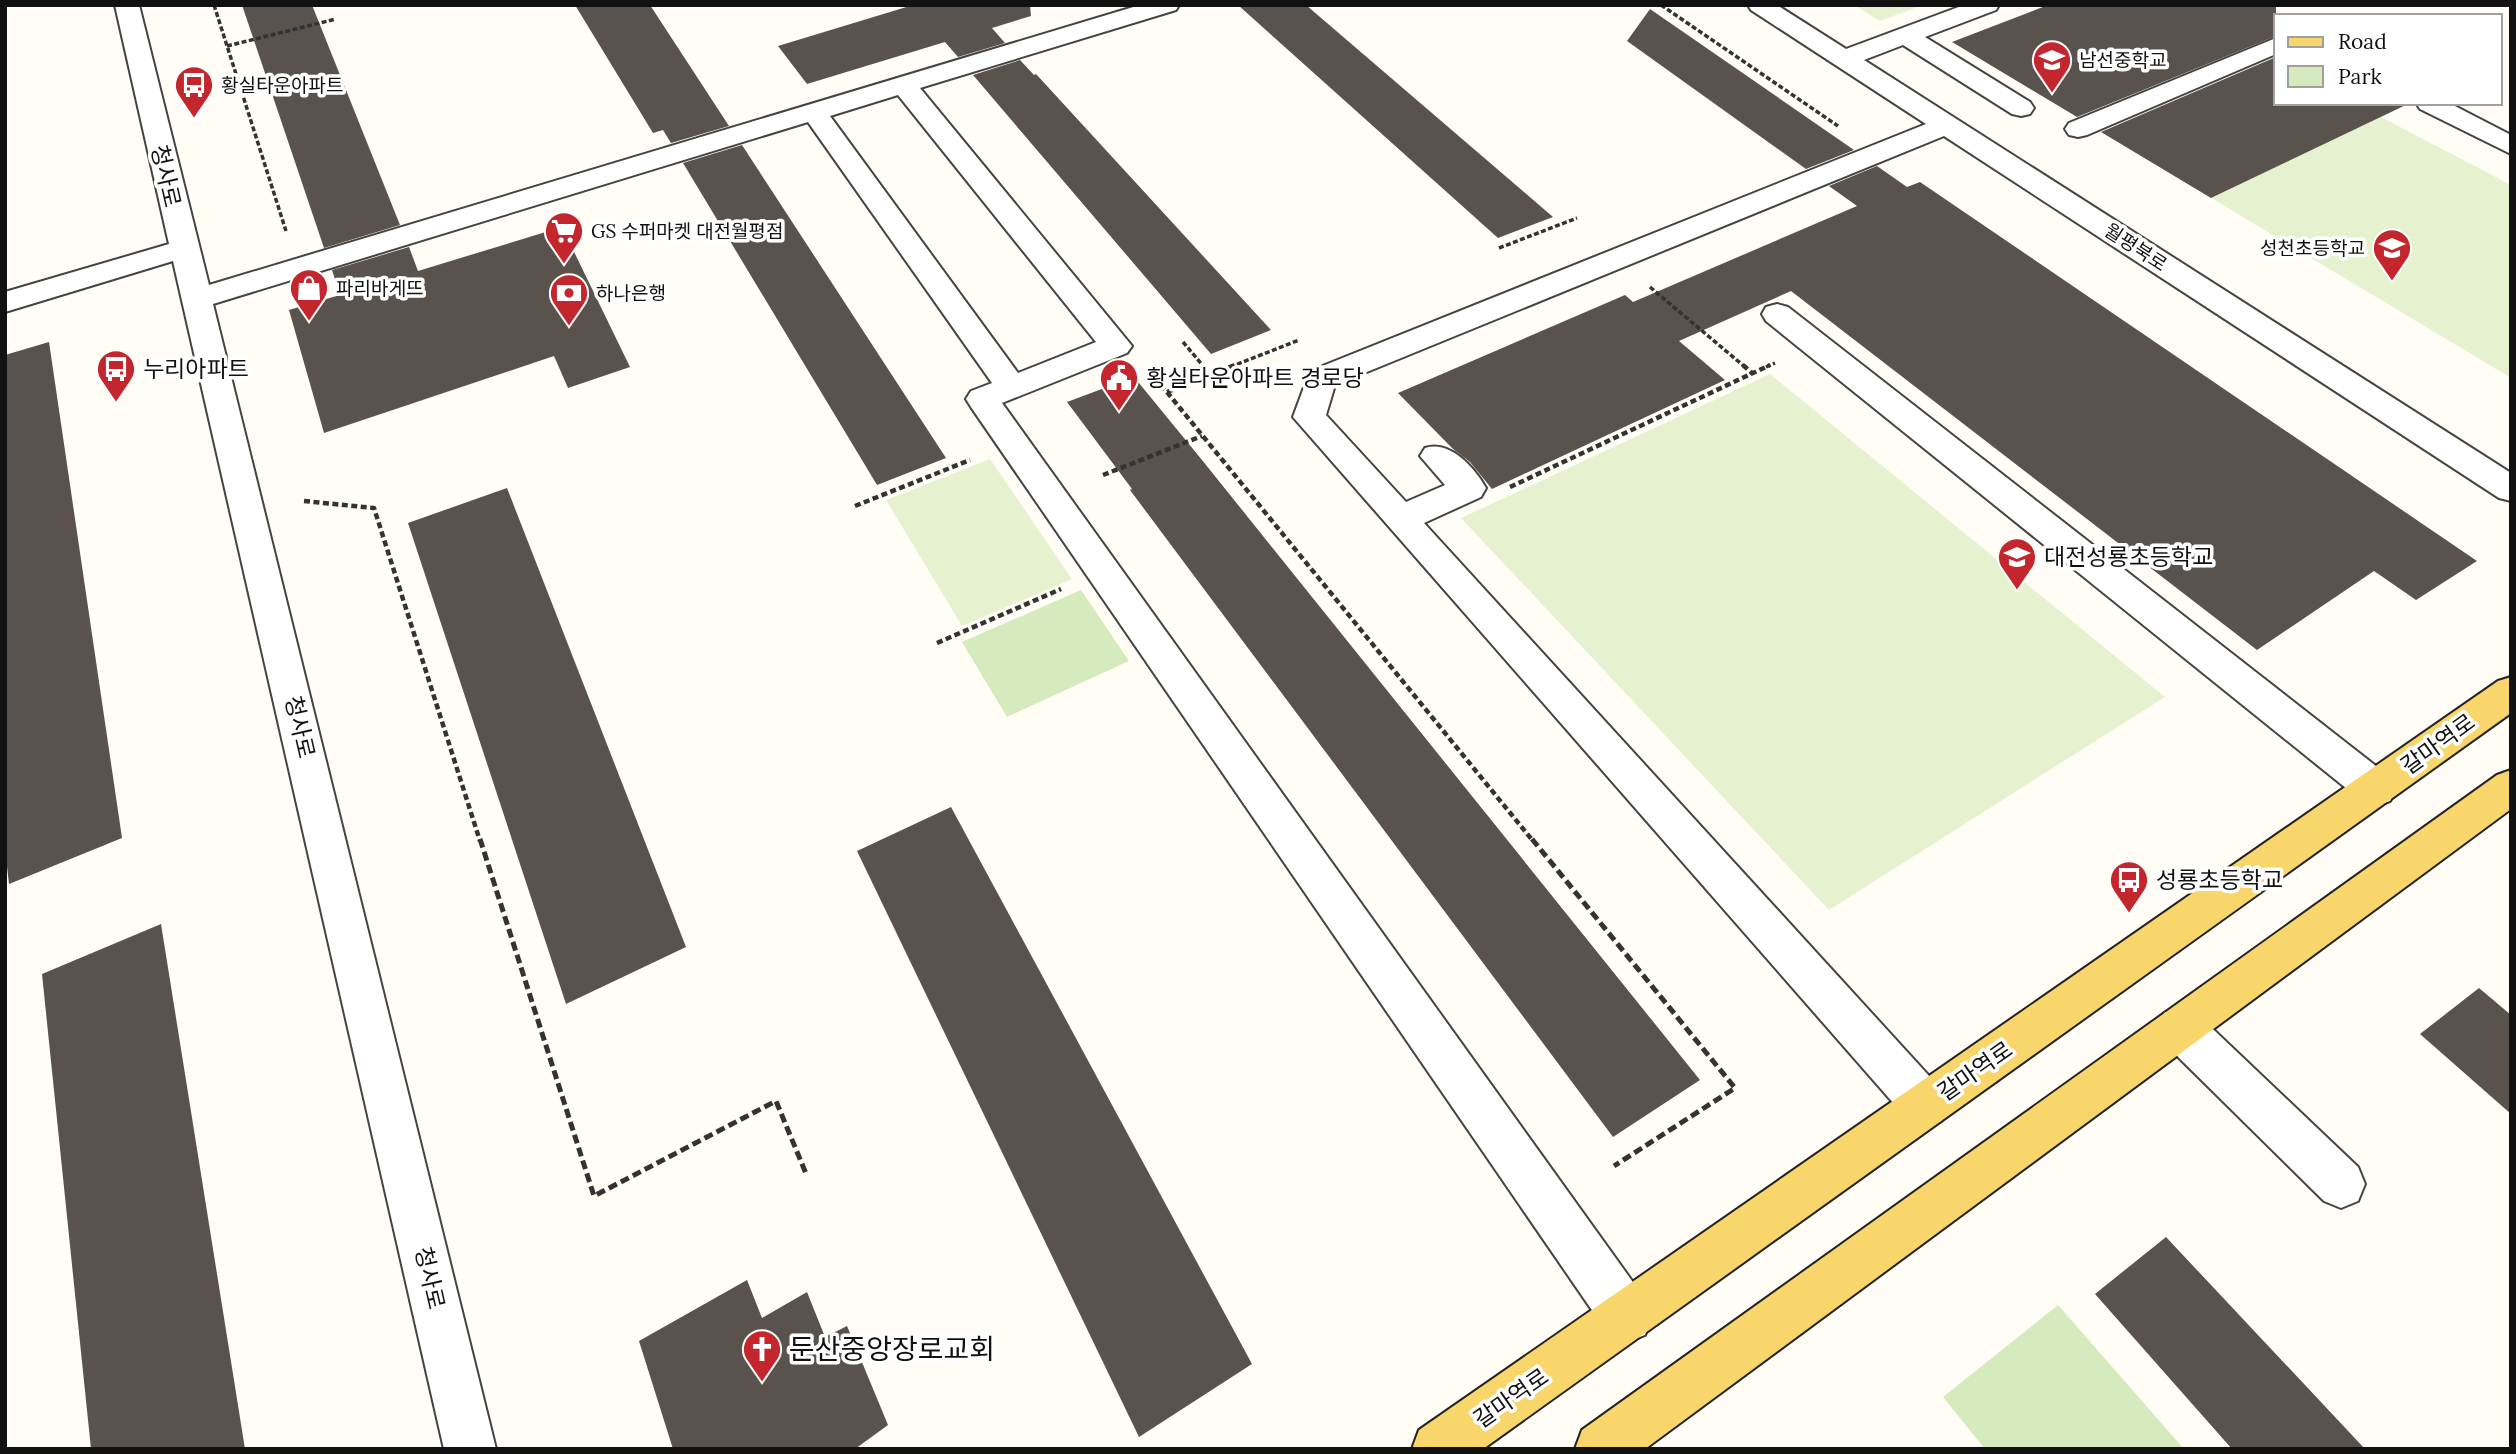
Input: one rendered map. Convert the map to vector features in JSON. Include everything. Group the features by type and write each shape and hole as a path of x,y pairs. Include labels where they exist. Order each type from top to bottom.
{"main road":[{"name":"갈마역로","path":"1438,1449 2511,692"},
{"path":"1601,1449 2511,787"}],"street":[{"name":"청사로","path":"127,5 470,1449"},
{"path":"197,299 1167,5"},
{"name":"월평북로","path":"1760,5 2511,489"},
{"path":"1844,59 1987,5"},
{"path":"1906,36 2021,108"},
{"path":"2078,129 2274,46"},
{"path":"903,85 1116,346 982,399 1627,1317"},
{"path":"2433,105 2511,146"},
{"path":"814,112 1012,387"},
{"path":"1925,1105 1309,417 1321,379 1946,125"},
{"path":"5,302 183,249"},
{"path":"1777,314 2376,789"},
{"path":"1400,519 1469,488 1437,456"},
{"path":"2180,1028 2341,1184"}],"path":[{"path":"214,5 286,232"},
{"path":"1661,5 1843,130"},
{"path":"227,46 336,19"},
{"path":"1499,248 1577,218"},
{"path":"1642,280 1753,373"},
{"path":"1167,392 1298,340"},
{"path":"1183,342 1211,375"},
{"path":"1469,488 1498,493 1815,344"},
{"path":"1146,367 1735,1088 1614,1166"},
{"path":"1103,475 1202,436"},
{"path":"855,506 970,460"},
{"path":"304,501 374,508 594,1196 776,1101 807,1176"},
{"path":"937,643 1062,589"}],"green space":[{"path":"1854,5 1923,5 1880,21"},
{"path":"2381,117 2511,185 2511,378 2211,198"},
{"path":"1770,374 2165,697 1829,910 1461,518"},
{"path":"990,459 1072,579 962,626 886,500"},
{"path":"1081,590 1129,661 1007,717 962,642"},
{"path":"2058,1305 2184,1449 1985,1449 1943,1397"}],"building":[{"path":"242,5 312,5 400,225 324,248"},
{"path":"575,5 650,5 729,126 671,143 663,130 653,133"},
{"path":"913,5 1030,5 1031,16 992,28 1005,43 958,57 945,42 807,84 778,46"},
{"path":"1238,5 1306,5 1553,217 1498,238"},
{"name":"남선중학교","path":"2048,5 2276,5 2274,37 2077,117 1952,42"},
{"path":"1650,9 1854,150 1806,169 1627,41"},
{"path":"2274,58 2274,105 2406,105 2211,198 2101,132"},
{"path":"1020,60 1036,74 1271,330 1211,354 973,75"},
{"path":"742,145 946,458 877,485 683,163"},
{"path":"1877,166 1907,187 1920,182 2477,561 2416,600 2374,571 2257,650 1791,291 1679,341 1725,380 1492,489 1470,462 1453,449 1398,393 1625,295 1633,302 1857,206 1829,186"},
{"path":"562,227 630,367 568,388 554,356 324,433 289,310 340,295 332,270 409,247 418,271"},
{"path":"49,342 122,838 9,884 5,849 5,355"},
{"path":"1134,377 1700,1080 1613,1137 1067,402"},
{"path":"507,488 686,947 566,1004 408,523"},
{"path":"951,807 1252,1364 1139,1437 857,851"},
{"path":"161,924 245,1449 91,1449 42,974"},
{"path":"2479,988 2511,1015 2511,1114 2420,1034"},
{"path":"2166,1237 2365,1449 2232,1449 2095,1294"},
{"name":"둔산중앙장로교회","path":"747,1280 762,1318 807,1292 825,1337 847,1326 888,1425 855,1449 673,1449 639,1341"}],"place":[{"name":"남선중학교","path":"2052,94"},
{"name":"황실타운아파트","path":"194,119"},
{"name":"GS 수퍼마켓 대전월평점","path":"564,265"},
{"name":"성천초등학교","path":"2392,282"},
{"name":"파리바게뜨","path":"309,322"},
{"name":"하나은행","path":"569,327"},
{"name":"누리아파트","path":"116,403"},
{"name":"황실타운아파트 경로당","path":"1119,412"},
{"name":"대전성룡초등학교","path":"2017,591"},
{"name":"성룡초등학교","path":"2129,914"},
{"name":"둔산중앙장로교회","path":"762,1383"}]}
